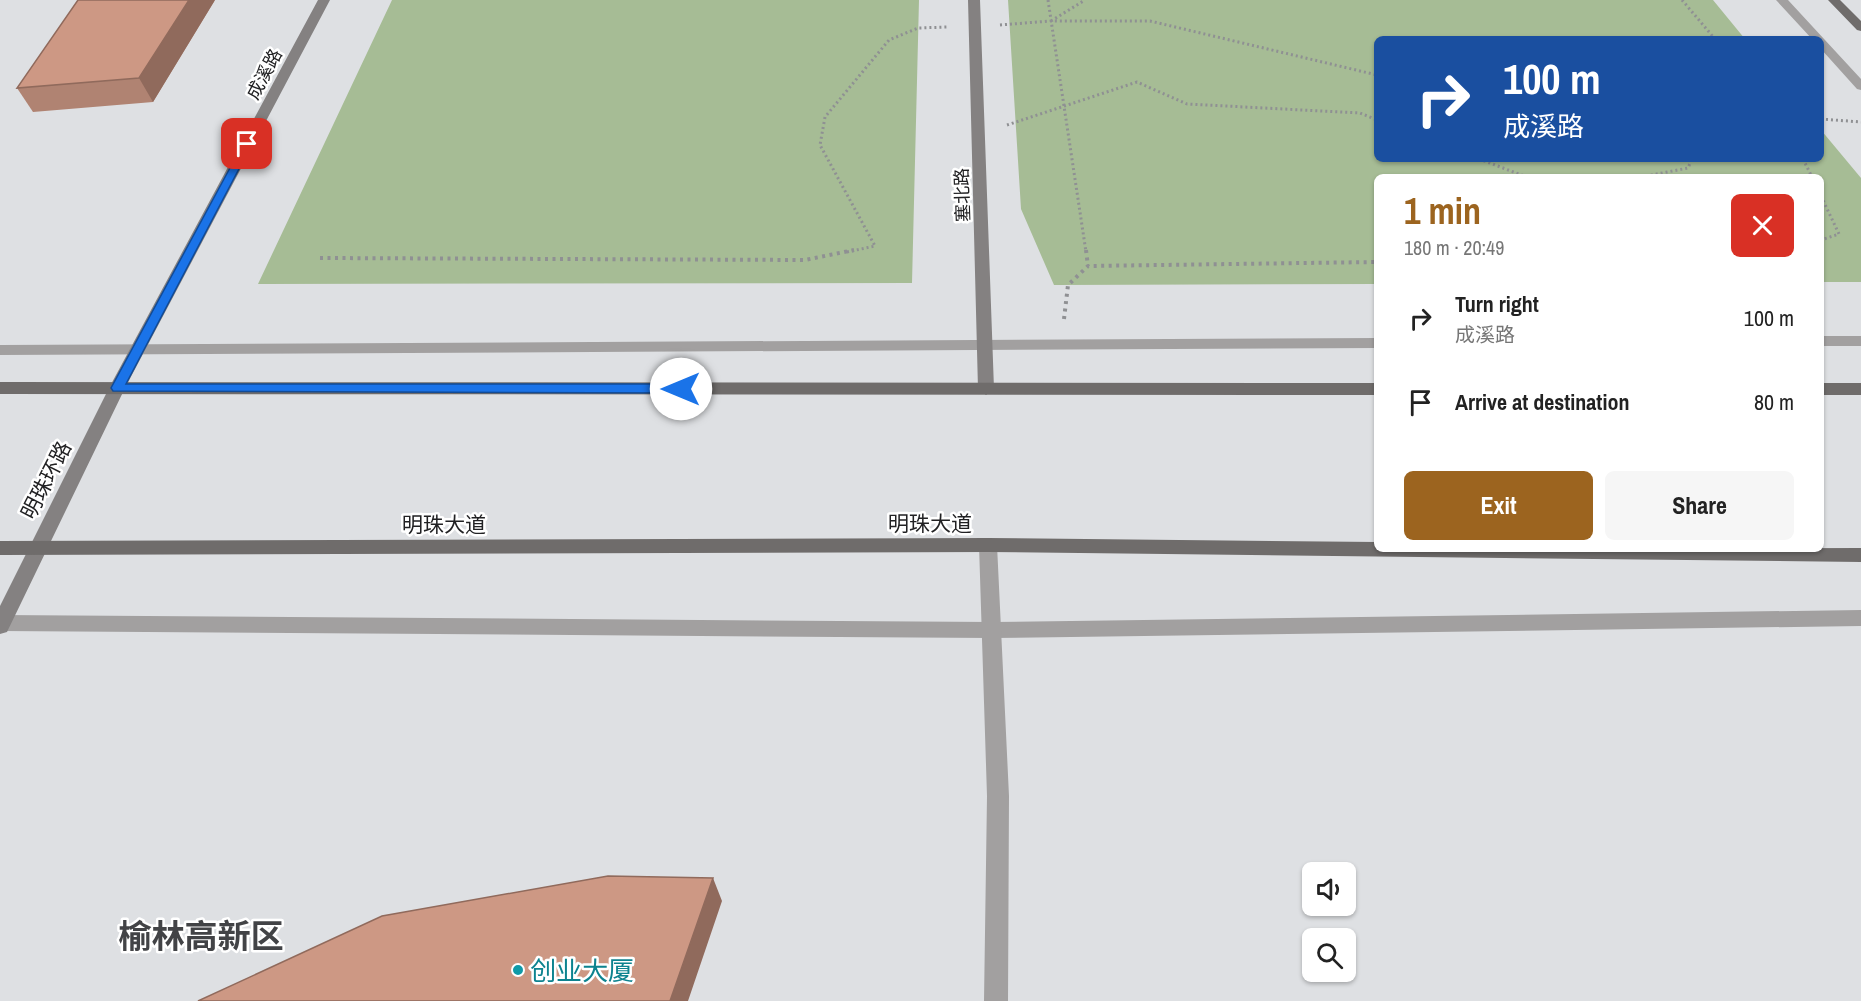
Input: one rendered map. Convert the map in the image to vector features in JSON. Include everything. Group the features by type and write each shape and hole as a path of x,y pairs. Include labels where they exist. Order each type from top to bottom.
{"main road":[{"name":"成溪路","path":"117,388 324,0"},
{"name":"塞北路","path":"974,0 986,389"},
{"path":"1834,0 1861,28"},
{"path":"0,388 1374,389"},
{"name":"明珠环路","path":"0,624 117,388"},
{"path":"1824,389 1861,389"},
{"name":"明珠大道","path":"0,548 988,545 1374,549"},
{"name":"明珠大道","path":"1599,552 1861,555"}],"street":[{"path":"1782,0 1816,36"},
{"path":"1824,44 1861,86"},
{"path":"1824,341 1861,341"},
{"path":"0,350 1374,343"},
{"path":"988,545 998,796 996,1001"},
{"path":"0,624 992,630 1861,618"}],"path":[{"path":"1047,0 1088,266"},
{"path":"1050,21 1085,0"},
{"path":"1682,0 1712,36"},
{"path":"320,258 806,260 875,246 820,145 825,117 889,40 918,28 1050,21 1150,21 1374,74"},
{"path":"978,130 1016,123 1137,82 1187,104 1360,113 1374,119"},
{"path":"1824,119 1861,122"},
{"path":"1487,162 1519,174"},
{"path":"1657,174 1688,168 1691,162"},
{"path":"1824,202 1839,234 1824,239"},
{"path":"1062,345 1068,285 1088,266 1374,262"}],"green space":[{"path":"392,0 919,0 912,283 258,284"},
{"path":"1008,0 1713,0 1743,36 1374,36 1374,162 1824,162 1824,134 1861,178 1861,282 1824,282 1824,174 1374,174 1374,284 1054,285 1021,209"}],"building":[{"path":"78,0 189,0 139,78 17,88"},
{"name":"创业大厦","path":"608,876 713,878 670,1001 198,1001 382,916"}],"place":[{"name":"创业大厦","path":"518,970"}],"district":[{"name":"榆林高新区","path":"201,936"}],"route":[{"path":"247,144 117,388 681,389"}]}
